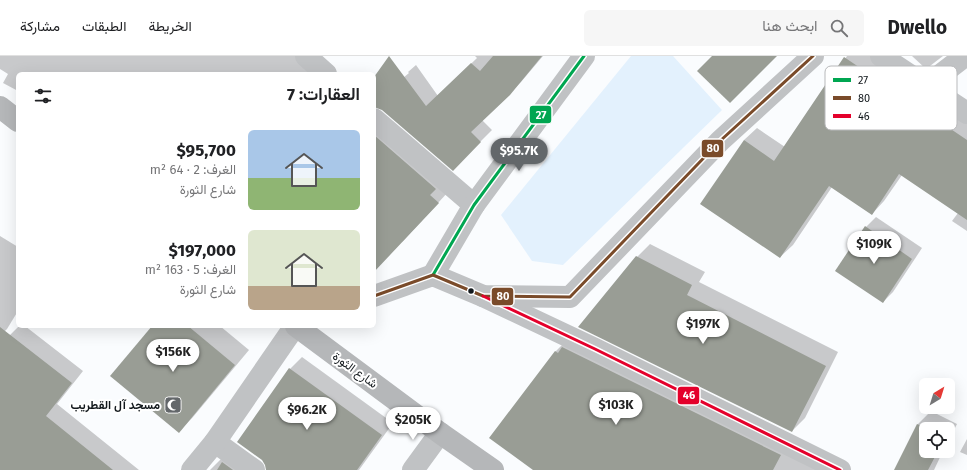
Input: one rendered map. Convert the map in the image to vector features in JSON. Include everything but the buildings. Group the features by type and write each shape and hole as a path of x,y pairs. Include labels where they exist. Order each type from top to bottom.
{"main road":[{"path":"0,107 16,119"},
{"name":"شارع الثورة","path":"298,328 440,433 483,467"}],"street":[{"path":"306,56 324,72"},
{"path":"376,295 433,275 474,204 584,56"},
{"path":"483,296 570,297 720,141 813,56"},
{"path":"881,56 896,66"},
{"path":"952,66 965,56"},
{"path":"957,106 967,113"},
{"path":"376,121 474,204"},
{"path":"433,275 483,296 602,352 840,470"},
{"path":"192,470 215,442 294,328"},
{"path":"413,470 440,433"},
{"path":"215,442 254,470"}],"shaded area":[{"path":"631,56 673,56 722,110 563,265 532,261 501,215"}],"transit line":[{"name":"27","path":"433,275 474,205 584,56"},
{"name":"80","path":"376,295 433,275 483,296 570,297 720,141 813,56"},
{"name":"46","path":"483,296 595,349 840,470"}],"place":[{"name":"مسجد آل القطريب","path":"173,405"}]}
